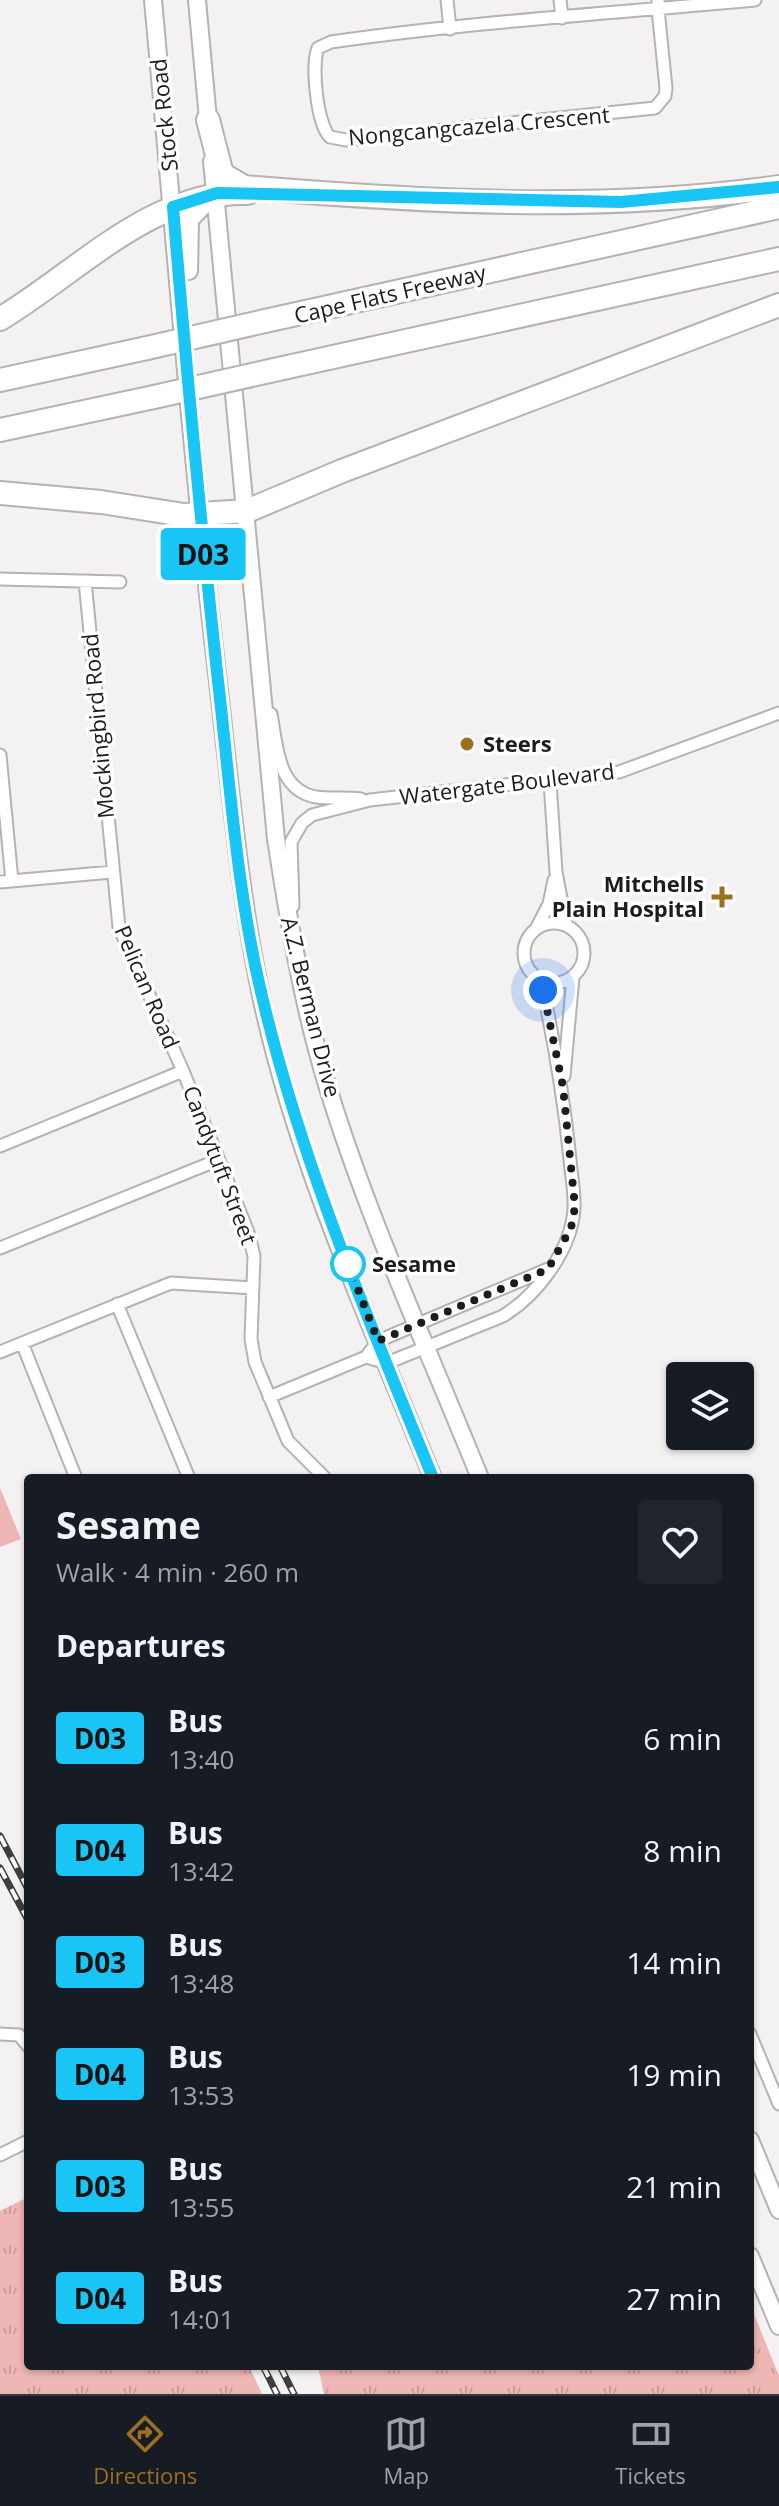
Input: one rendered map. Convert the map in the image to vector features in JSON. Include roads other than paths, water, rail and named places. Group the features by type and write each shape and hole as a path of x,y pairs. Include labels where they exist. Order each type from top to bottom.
{"highway":[{"path":"208,120 222,174 244,187 496,201"},
{"path":"0,319 173,207 217,193 621,202 779,187"},
{"name":"Cape Flats Freeway","path":"0,380 779,207"},
{"path":"0,430 779,259"},
{"path":"0,493 89,500 198,516 247,511 342,471 779,305"}],"main road":[{"name":"Stock Road","path":"153,0 198,516"},
{"name":"Stock Road","path":"197,0 247,511"},
{"path":"192,432 196,361 187,252 190,220 217,193"},
{"name":"A.Z. Berman Drive","path":"247,511 276,839 292,939 328,1088 478,1474"},
{"name":"A.Z. Berman Drive","path":"198,516 236,855 261,993 287,1092 319,1189 431,1474"},
{"path":"754,2150 779,2210"},
{"path":"754,2266 779,2326"}],"street":[{"path":"447,0 450,29 562,18 658,4 755,0"},
{"path":"560,0 562,18"},
{"name":"Nongcangcazela Crescent","path":"450,29 341,40 318,48 315,60 324,131 330,137 346,140 655,108 665,96 666,88 658,4"},
{"path":"0,579 120,582"},
{"name":"Mockingbird Road","path":"85,581 112,872"},
{"name":"Watergate Boulevard","path":"260,654 280,762 287,778 297,789 314,797 370,800 619,772 779,713"},
{"path":"0,755 6,882 112,872"},
{"path":"550,782 556,872 566,925"},
{"name":"Watergate Boulevard","path":"292,939 290,855 295,833 312,815 370,800"},
{"name":"Pelican Road","path":"112,872 119,927 183,1071"},
{"path":"366,1357 387,1363 520,1306 535,1293 571,1228 575,1207 563,1087 543,990 525,963 523,953 525,943 549,904 556,872"},
{"path":"536,927 555,922 566,925 580,937 584,947 581,967 573,977 555,983 537,978"},
{"path":"563,1087 573,977"},
{"path":"0,1146 183,1071"},
{"name":"Candytuft Street","path":"183,1071 252,1245 252,1350 288,1441 321,1474"},
{"path":"0,1248 218,1160"},
{"path":"269,1397 366,1357 378,1341 548,1269"},
{"path":"0,1352 171,1283 253,1288"},
{"path":"117,1304 187,1474"},
{"path":"22,1343 74,1474"},
{"path":"0,2034 19,2035 24,2041"},
{"path":"754,2044 779,2104"},
{"path":"0,2155 24,2143"}],"railway":[{"path":"0,1836 24,1881"},
{"path":"0,1868 24,1913"},
{"path":"265,2370 277,2394"},
{"path":"282,2370 294,2394"}],"place":[{"name":"Steers","path":"467,744"},
{"name":"Mitchells Plain Hospital","path":"722,897"},
{"name":"Sesame","path":"348,1264"}]}
